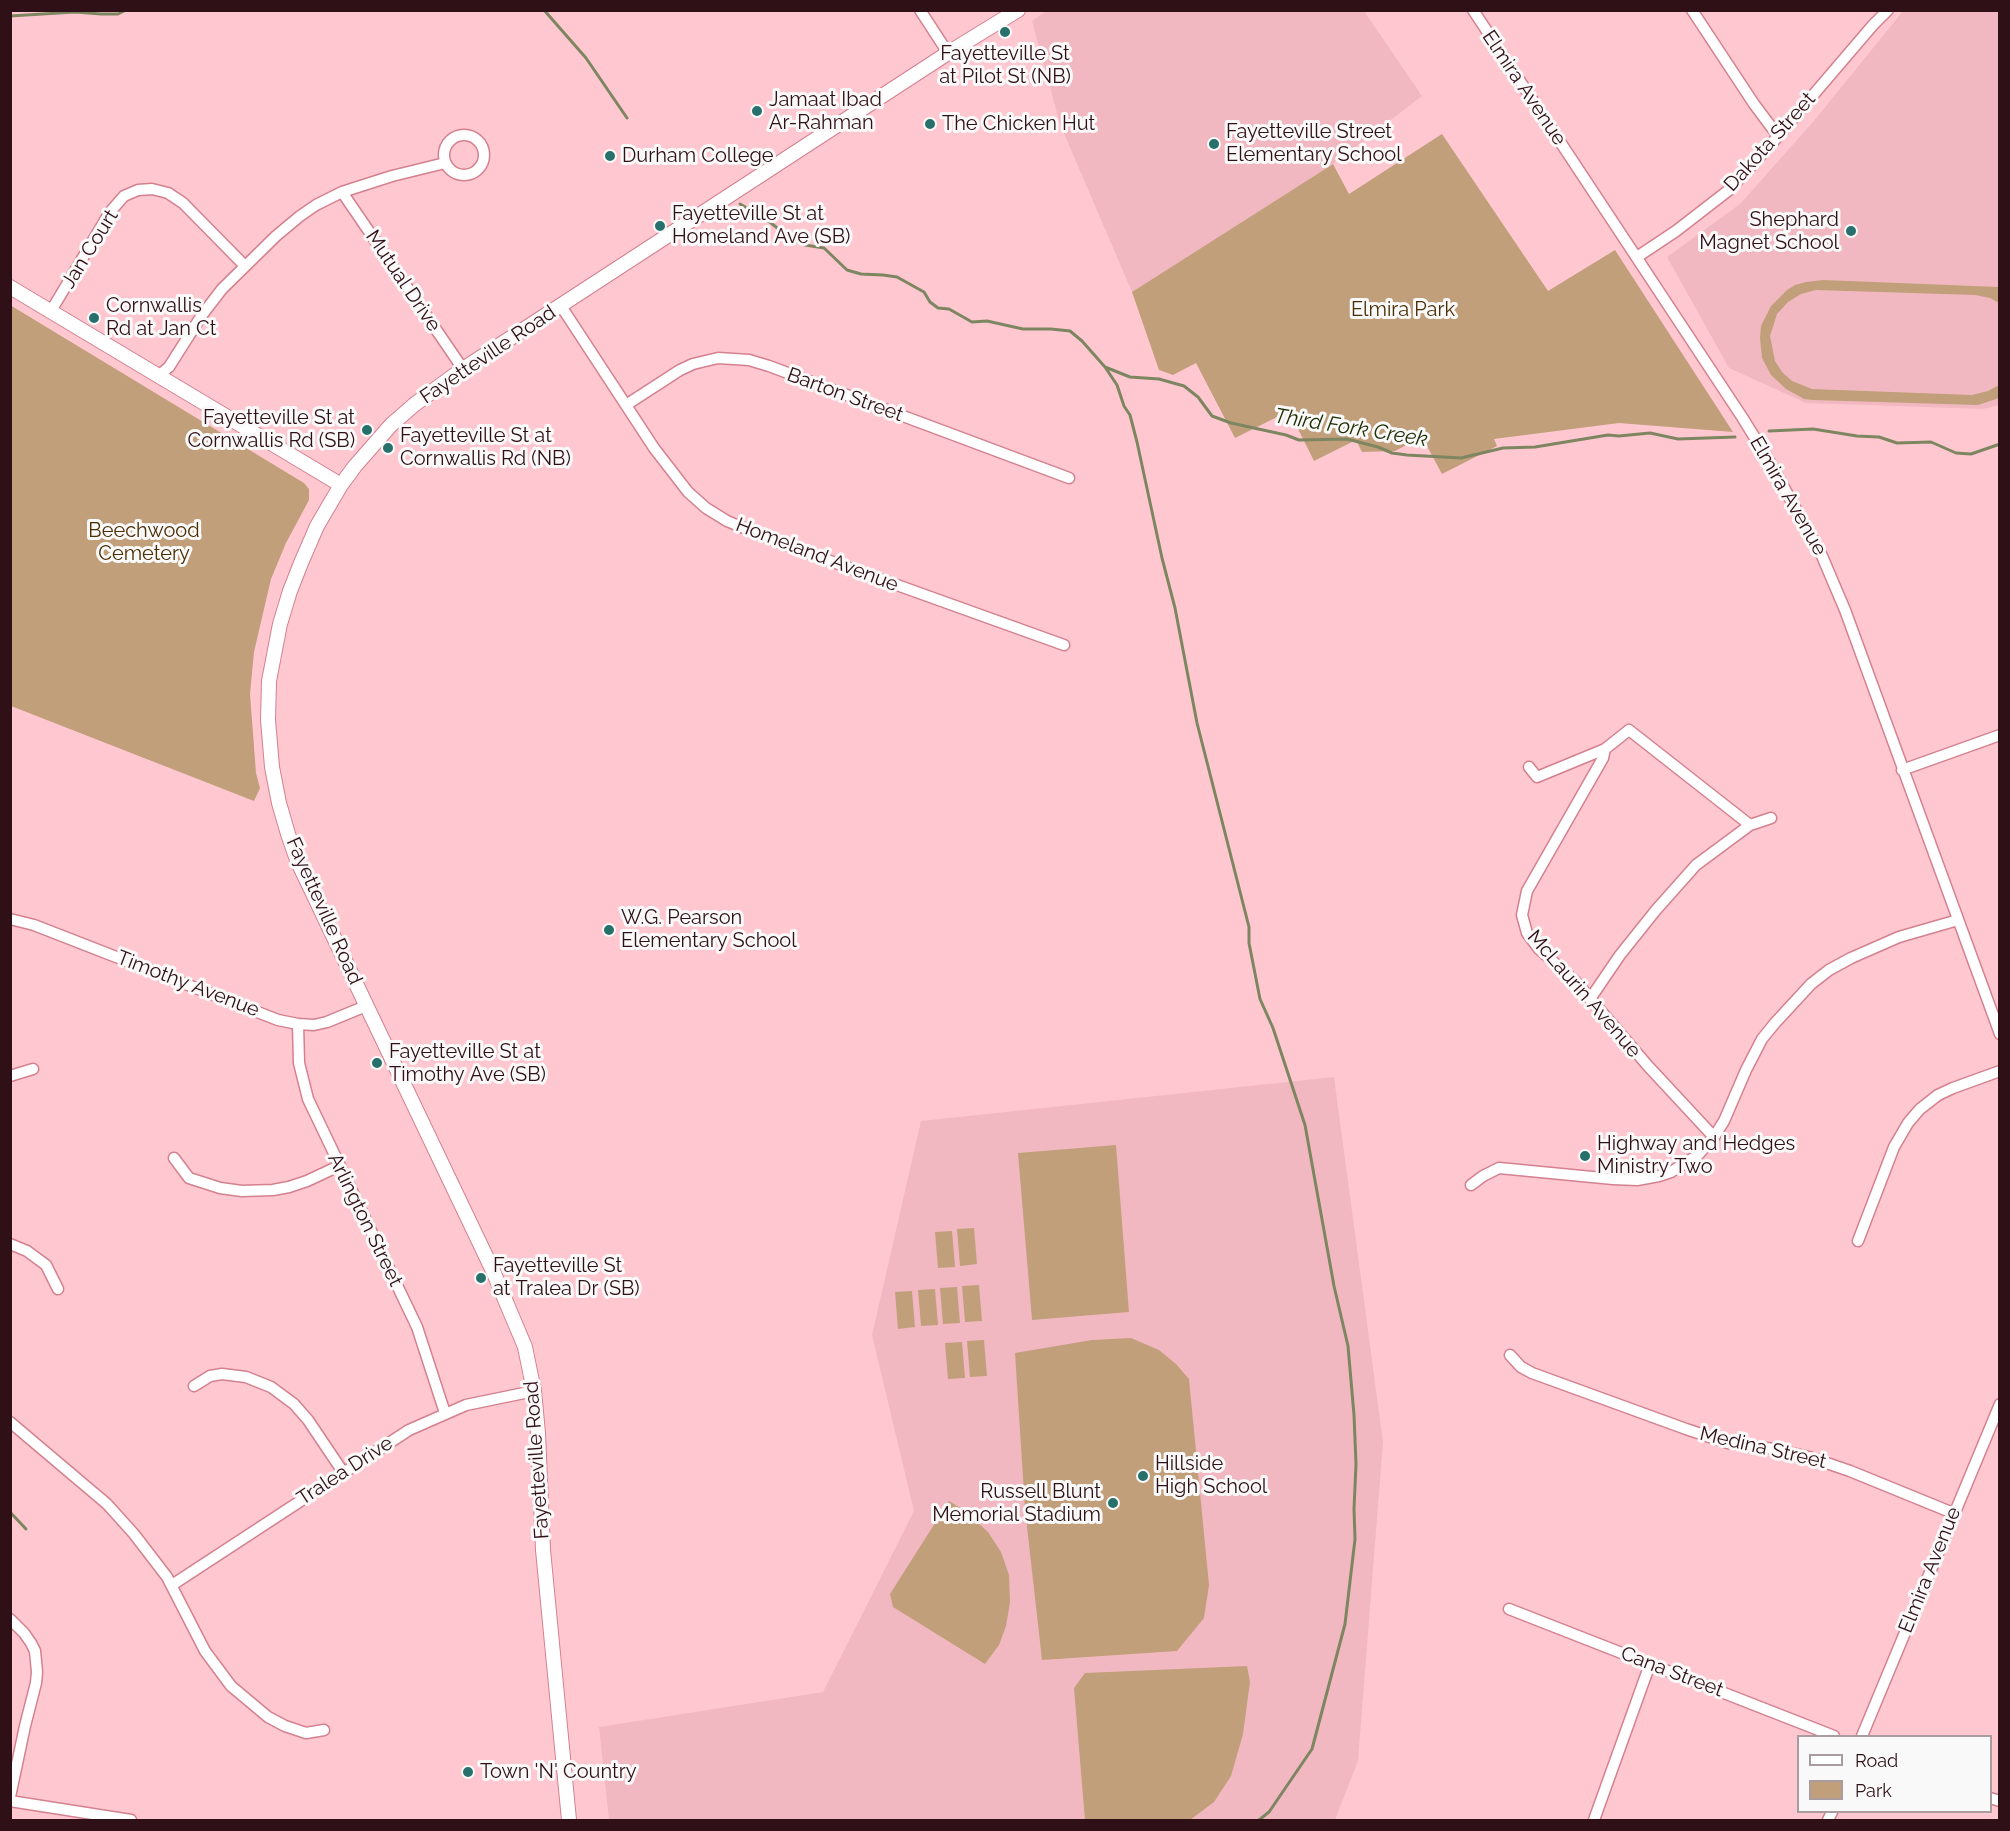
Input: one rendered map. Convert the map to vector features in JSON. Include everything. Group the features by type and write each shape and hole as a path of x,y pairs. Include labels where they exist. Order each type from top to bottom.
{"main road":[{"name":"Fayetteville Road","path":"569,1821 543,1550 540,1463 534,1391 527,1358 520,1334 493,1271 297,860 288,834 272,767 268,720 269,681 280,624 290,591 317,526 341,485 355,465 391,425 415,404 463,369 1018,10"},
{"path":"10,287 341,485"}],"street":[{"path":"920,10 948,54"},
{"name":"Elmira Avenue","path":"1473,10 1768,459 1822,556 1845,610 2000,1034"},
{"path":"1692,10 1778,136"},
{"name":"Dakota Street","path":"1637,258 1729,190 1888,10"},
{"path":"158,376 169,367 202,315 222,289 300,216 342,192 392,176 445,163"},
{"name":"Jan Court","path":"51,311 110,212 124,196 138,190 152,189 168,193 183,203 244,267"},
{"name":"Mutual Drive","path":"342,192 463,369"},
{"name":"Homeland Avenue","path":"561,306 654,448 688,492 706,508 727,521 780,543 1064,645"},
{"name":"Barton Street","path":"626,405 693,364 718,358 749,360 1068,478"},
{"path":"1529,767 1537,777 1605,749 1629,730 1750,825"},
{"path":"1902,770 2000,735"},
{"name":"McLaurin Avenue","path":"1605,749 1603,758 1527,891 1522,908 1523,923 1531,939 1590,999 1714,1137"},
{"path":"1590,999 1620,955 1696,865 1750,825 1771,818"},
{"name":"Timothy Avenue","path":"10,919 34,924 278,1020 314,1025 366,1006"},
{"path":"1471,1185 1500,1168 1637,1180 1671,1172 1698,1155 1714,1137 1724,1121 1762,1039 1811,984 1829,970 1899,937 1958,920"},
{"name":"Arlington Street","path":"298,1024 299,1063 304,1087 339,1166 417,1327 445,1413"},
{"path":"10,1076 33,1069"},
{"path":"1858,1241 1894,1147 1908,1123 1920,1109 1938,1095 2000,1071"},
{"path":"174,1158 189,1178 220,1188 242,1191 273,1190 289,1186 307,1181 339,1166"},
{"path":"10,1244 27,1251 46,1265 58,1289"},
{"name":"Medina Street","path":"1510,1355 1521,1367 1532,1373 1686,1429 1728,1443 1809,1456 1953,1513"},
{"path":"194,1386 210,1376 222,1374 246,1377 271,1387 290,1400 308,1420 343,1472"},
{"name":"Tralea Drive","path":"172,1585 393,1440 445,1413 488,1400 534,1391"},
{"name":"Elmira Avenue","path":"1863,1735 2000,1404"},
{"path":"10,1422 117,1514 172,1585 205,1651 231,1686 268,1717 285,1726 306,1734 324,1730"},
{"name":"Cana Street","path":"1509,1609 1829,1735"},
{"path":"10,1619 32,1643 38,1672 10,1797"},
{"path":"1593,1821 1650,1664"},
{"path":"10,1801 131,1821"}],"shaded area":[{"name":"Fayetteville Street Elementary School","path":"1048,10 1364,11 1422,96 1333,164 1132,292 1060,124 1032,21"},
{"name":"Shephard Magnet School","path":"1903,11 1999,11 1999,405 1983,409 1806,403 1729,368 1667,257 1740,204 1813,122"},
{"name":"Hillside High School","path":"1334,1077 1383,1442 1358,1761 1335,1820 609,1820 599,1727 823,1692 914,1511 872,1335 921,1121"}],"green space":[{"name":"Elmira Park","path":"1442,134 1548,291 1615,250 1733,432 1619,423 1494,439 1497,446 1442,474 1422,437 1395,451 1362,452 1356,440 1314,461 1289,411 1235,438 1196,363 1173,375 1159,370 1132,292 1333,164 1349,194"},
{"path":"1823,280 1999,287 1999,303 1990,298 1975,295 1816,290 1801,294 1788,302 1777,314 1770,336 1775,361 1792,381 1812,389 1972,395 1988,391 1999,385 1999,398 1978,405 1813,400 1804,399 1786,389 1771,375 1762,358 1761,326 1771,306 1787,290 1795,285"},
{"name":"Beechwood Cemetery","path":"10,305 304,483 309,489 309,500 286,543 271,579 254,652 250,694 256,773 260,788 254,801 11,706"},
{"path":"1116,1145 1129,1312 1032,1320 1018,1153"},
{"path":"974,1228 977,1264 960,1266 957,1229"},
{"path":"952,1231 955,1267 938,1268 935,1232"},
{"path":"979,1285 982,1321 965,1322 962,1286"},
{"path":"957,1287 960,1323 943,1324 940,1288"},
{"path":"935,1289 938,1325 921,1326 918,1290"},
{"path":"912,1291 915,1327 898,1329 895,1292"},
{"name":"Russell Blunt Memorial Stadium","path":"1131,1338 1159,1350 1189,1379 1209,1585 1204,1618 1177,1651 1042,1660 1025,1509 1015,1353 1092,1340"},
{"path":"984,1340 987,1376 970,1377 967,1341"},
{"path":"962,1342 965,1378 948,1379 945,1343"},
{"path":"949,1501 965,1511 988,1532 1001,1552 1009,1575 1010,1602 1006,1626 999,1645 985,1664 893,1607 890,1594"},
{"path":"1247,1666 1250,1682 1243,1734 1231,1776 1214,1802 1190,1820 1085,1820 1074,1688 1085,1673"}],"waterway":[{"name":"Third Fork Creek","path":"10,16 75,12 118,14 126,10"},
{"name":"Third Fork Creek","path":"544,10 586,58 627,118"},
{"name":"Third Fork Creek","path":"740,204 766,219 791,239 805,245 824,248 847,270 861,274 897,277 924,292 930,302 938,308 949,309 972,322 987,321 1023,329 1070,331 1105,367 1130,377 1159,379 1184,386 1198,397 1212,416 1299,440 1347,439 1392,453 1461,458 1503,448 1535,447 1608,435 1650,433 1678,439 1735,437"},
{"path":"1105,367 1117,385 1124,406 1130,415 1137,442 1175,608 1197,723 1249,927 1249,943 1260,999 1273,1028 1305,1125 1334,1286 1348,1346 1356,1464 1355,1539 1345,1624 1312,1749 1269,1812 1259,1820"},
{"name":"Third Fork Creek","path":"1769,431 1813,429 1879,437 1897,443 1931,442 1956,453 1971,454 2000,444"},
{"path":"10,1512 26,1529"}],"place":[{"name":"Fayetteville St at Pilot St (NB)","path":"1005,32"},
{"name":"Jamaat Ibad Ar-Rahman","path":"757,111"},
{"name":"The Chicken Hut","path":"930,124"},
{"name":"Fayetteville Street Elementary School","path":"1214,144"},
{"name":"Durham College","path":"610,156"},
{"name":"Fayetteville St at Homeland Ave (SB)","path":"660,226"},
{"name":"Shephard Magnet School","path":"1851,231"},
{"name":"Cornwallis Rd at Jan Ct","path":"94,318"},
{"name":"Fayetteville St at Cornwallis Rd (SB)","path":"367,430"},
{"name":"Fayetteville St at Cornwallis Rd (NB)","path":"388,448"},
{"name":"W.G. Pearson Elementary School","path":"609,930"},
{"name":"Fayetteville St at Timothy Ave (SB)","path":"377,1063"},
{"name":"Highway and Hedges Ministry Two","path":"1585,1156"},
{"name":"Fayetteville St at Tralea Dr (SB)","path":"481,1278"},
{"name":"Hillside High School","path":"1143,1476"},
{"name":"Russell Blunt Memorial Stadium","path":"1113,1503"},
{"name":"Town 'N' Country","path":"468,1772"}]}
